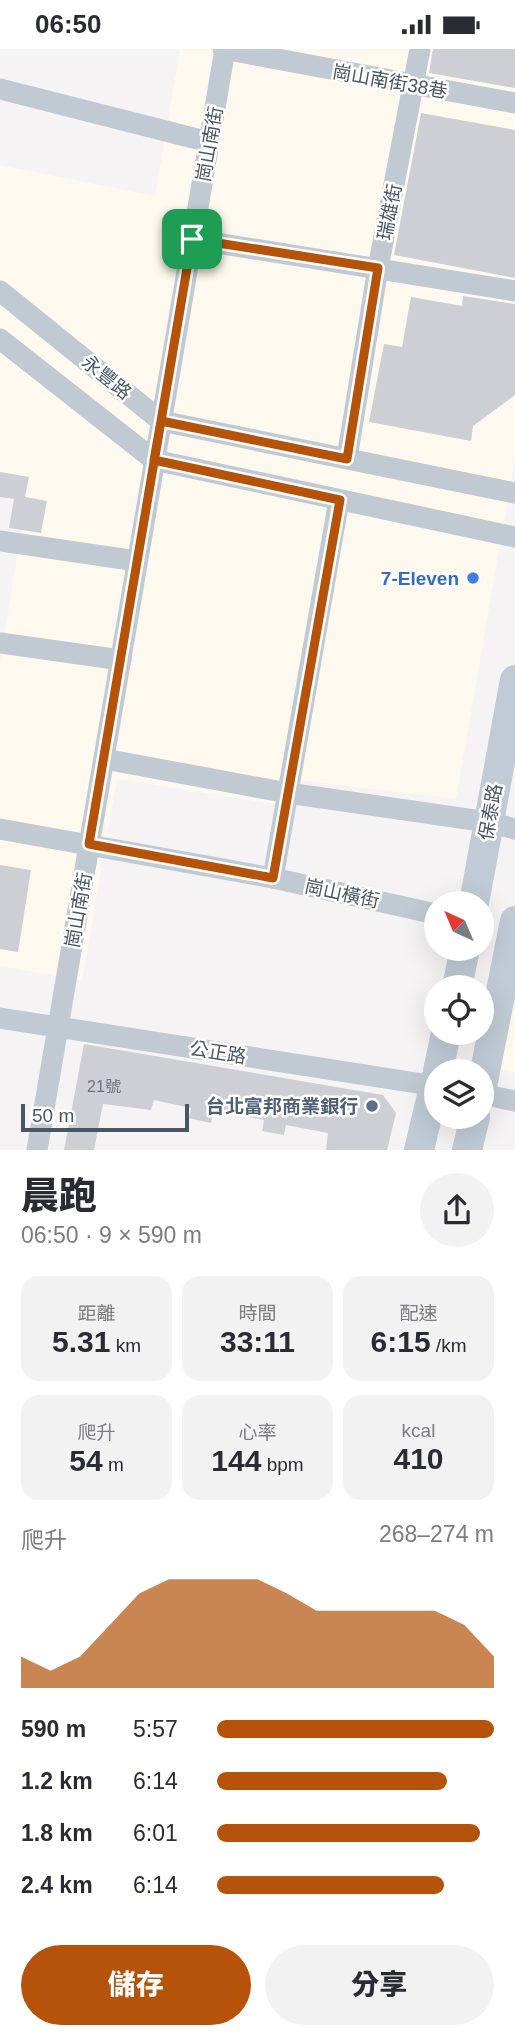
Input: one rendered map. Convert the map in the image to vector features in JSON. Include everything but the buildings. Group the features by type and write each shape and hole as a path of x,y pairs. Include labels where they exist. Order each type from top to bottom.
{"street":[{"name":"崗山南街38巷","path":"224,49 515,103"},
{"name":"崗山南街","path":"37,1150 224,49"},
{"name":"瑞雄街","path":"347,459 378,268 419,49"},
{"path":"0,89 209,142"},
{"path":"192,239 515,291"},
{"name":"永豐路","path":"0,291 161,421 515,493"},
{"name":"永豐路","path":"0,339 154,460 515,537"},
{"path":"273,878 340,500"},
{"path":"0,541 137,561"},
{"path":"0,643 121,660"},
{"name":"保泰路","path":"478,891 501,825 515,680"},
{"path":"104,758 288,793 501,825"},
{"name":"崗山橫街","path":"0,829 273,878 424,911"},
{"path":"488,1059 515,922"},
{"name":"公正路","path":"0,1018 424,1078"},
{"path":"494,1095 515,1101"},
{"path":"419,1150 424,1129"},
{"path":"467,1150 472,1129"}],"shaded area":[{"path":"180,49 515,49 515,458 456,799 279,778 280,805 117,779 82,981 0,966 0,662 27,497 0,475 0,165 155,196"},
{"path":"515,990 515,1073 500,1070"}],"place":[{"name":"7-Eleven","path":"473,578"},
{"name":"台北富邦商業銀行","path":"372,1106"}],"route":[{"path":"192,239 154,460 121,660 89,844 273,878 340,500 154,460 161,421 347,459 378,268 192,239"}]}
